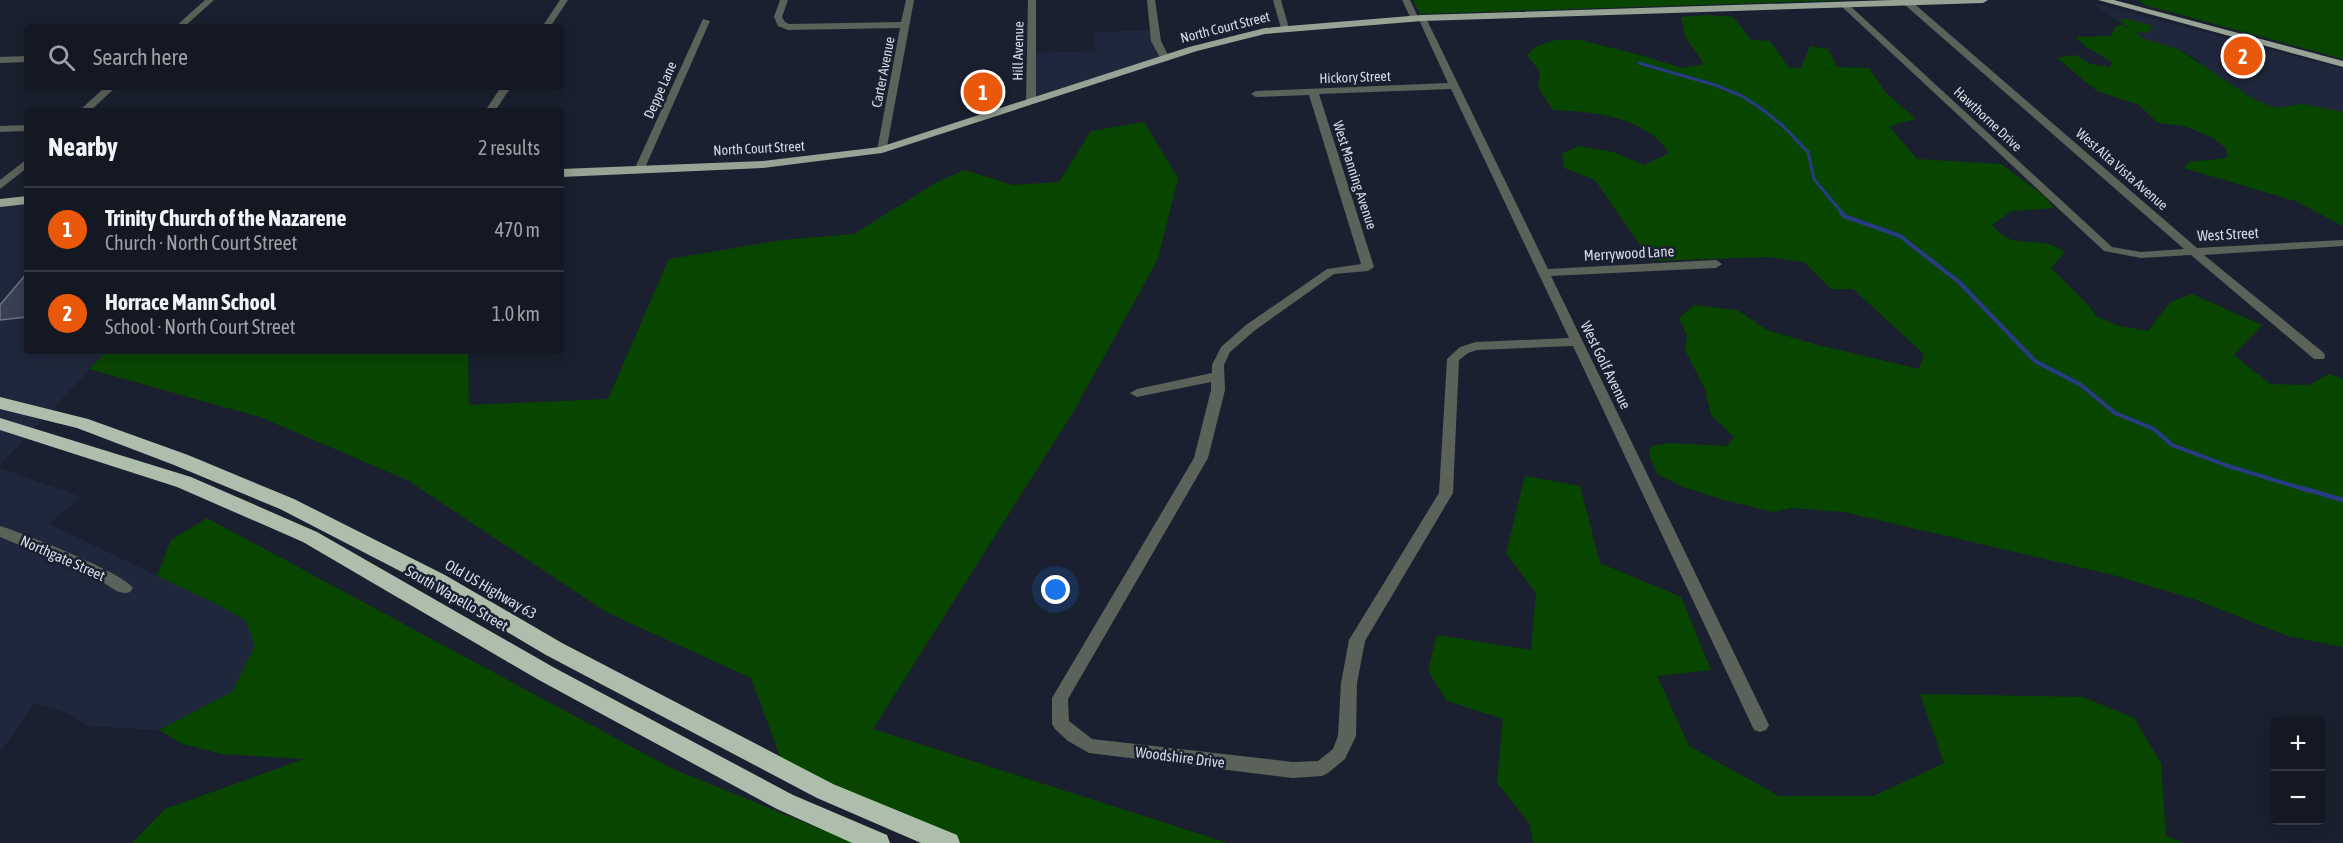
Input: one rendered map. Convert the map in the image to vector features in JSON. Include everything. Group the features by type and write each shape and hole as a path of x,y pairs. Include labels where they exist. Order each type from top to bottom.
{"highway":[{"name":"Old US Highway 63","path":"0,403 82,423 181,460 286,504 438,581 554,649 825,791 948,843"},
{"name":"South Wapello Street","path":"0,424 184,482 310,537 545,673 774,797 878,843"}],"main road":[{"name":"North Court Street","path":"564,173 813,160 882,150 1237,37 1285,28 1418,18 1983,0"},
{"path":"2103,0 2126,3 2343,64"},
{"path":"0,203 24,200"}],"street":[{"path":"182,24 210,0"},
{"path":"548,24 564,0"},
{"path":"784,0 778,17 781,24 788,27 905,25"},
{"name":"Carter Avenue","path":"882,150 910,0"},
{"name":"Hill Avenue","path":"1031,101 1032,0"},
{"path":"1151,0 1156,41 1165,59"},
{"path":"1276,0 1285,28"},
{"name":"West Golf Avenue","path":"1406,0 1455,86 1760,725"},
{"name":"West Alta Vista Avenue","path":"1906,1 2193,251 2319,356"},
{"name":"Hawthorne Drive","path":"1844,5 2108,249 2115,251"},
{"name":"Deppe Lane","path":"639,170 706,21"},
{"path":"0,60 24,59"},
{"name":"Hickory Street","path":"1256,94 1455,86"},
{"path":"87,108 108,90"},
{"path":"492,108 504,90"},
{"name":"West Manning Avenue","path":"1313,92 1368,267"},
{"path":"0,129 24,128"},
{"path":"0,186 24,165"},
{"name":"West Street","path":"2115,251 2141,255 2343,243"},
{"name":"Merrywood Lane","path":"1544,273 1716,264"},
{"name":"Woodshire Drive","path":"1368,267 1330,271 1250,328 1225,350 1218,365 1218,390 1201,458 1060,698 1061,724 1089,746 1293,770 1322,768 1339,754 1347,736 1349,683 1357,640 1446,493 1453,359 1464,350 1476,346 1576,342"},
{"path":"1137,393 1218,376"},
{"name":"Northgate Street","path":"0,531 104,575 124,588"}],"shaded area":[{"path":"2091,2 2343,69 2343,112 2302,104 2276,108 2254,99 2209,70 2197,59 2178,49 2144,39"},
{"path":"1155,30 1165,59 1031,101 1032,53 1095,51 1094,32"},
{"path":"24,200 24,354 104,354 0,465 0,203"},
{"path":"0,468 81,497 49,524 219,605 246,621 255,645 232,692 159,730 88,726 67,713 35,703 0,752"}],"green space":[{"path":"1413,0 1849,0 1420,14"},
{"path":"2139,0 2343,0 2343,59 2145,5"},
{"path":"1707,15 1733,17 1751,40 1770,41 1789,68 1801,68 1810,46 1828,49 1837,67 1869,68 1886,93 1916,119 1889,126 1917,159 2001,164 2044,196 2054,208 2011,211 1992,225 2007,238 2049,244 2065,252 2051,268 2096,316 2119,326 2148,331 2170,302 2192,294 2262,325 2234,355 2270,384 2309,385 2329,374 2343,379 2343,647 2288,636 2194,599 2113,575 1844,512 1791,508 1773,512 1683,487 1657,474 1649,455 1651,446 1669,443 1727,446 1734,437 1711,415 1705,389 1685,350 1687,336 1679,318 1694,305 1737,310 1767,330 1818,345 1919,369 1924,354 1853,289 1831,289 1804,262 1767,257 1651,261 1595,180 1564,168 1562,154 1578,146 1613,152 1644,165 1669,153 1647,131 1617,118 1584,112 1553,110 1538,87 1540,72 1527,55 1537,46 1556,40 1580,40 1682,68 1704,64 1685,36 1681,17"},
{"path":"2127,19 2153,26 2147,33 2135,32 2144,39 2178,49 2253,99 2276,108 2302,104 2343,112 2343,226 2295,201 2184,168 2189,162 2227,158 2226,148 2211,137 2184,126 2158,123 2139,105 2097,91 2057,58 2076,55 2090,64 2110,67 2112,62 2086,47 2076,37 2111,36 2116,26 2123,25 2133,31 2119,20"},
{"path":"1144,122 1178,178 1158,259 1075,409 873,729 1228,843 948,843 785,770 751,678 606,612 409,481 260,417 89,369 104,354 468,354 469,405 608,399 669,259 782,240 854,234 937,182 964,170 1013,185 1059,182 1091,131"},
{"path":"1525,476 1580,486 1600,563 1681,597 1711,670 1657,676 1689,746 1779,796 1874,796 1944,763 1920,694 2083,697 2134,718 2161,763 2166,836 2184,843 1533,843 1529,823 1497,783 1503,719 1447,701 1428,671 1437,635 1531,650 1536,593 1506,553"},
{"path":"207,518 673,769 855,843 132,843 165,809 304,759 222,754 183,744 159,730 232,692 255,646 246,621 219,605 157,576 171,540"}],"building":[{"path":"996,76 995,102 981,105 969,103 971,77"},
{"path":"24,277 24,317 0,320 0,305"}],"waterway":[{"path":"1639,63 1715,85 1742,96 1759,107 1782,125 1808,152 1814,179 1843,214"},
{"path":"1841,213 1900,236 1959,282 2035,361 2081,385 2115,413 2154,429 2172,445 2228,466 2307,490"},
{"path":"2302,488 2343,500"}],"place":[{"name":"Horrace Mann School","path":"2243,56"},
{"name":"Trinity Church of the Nazarene","path":"983,92"}]}
